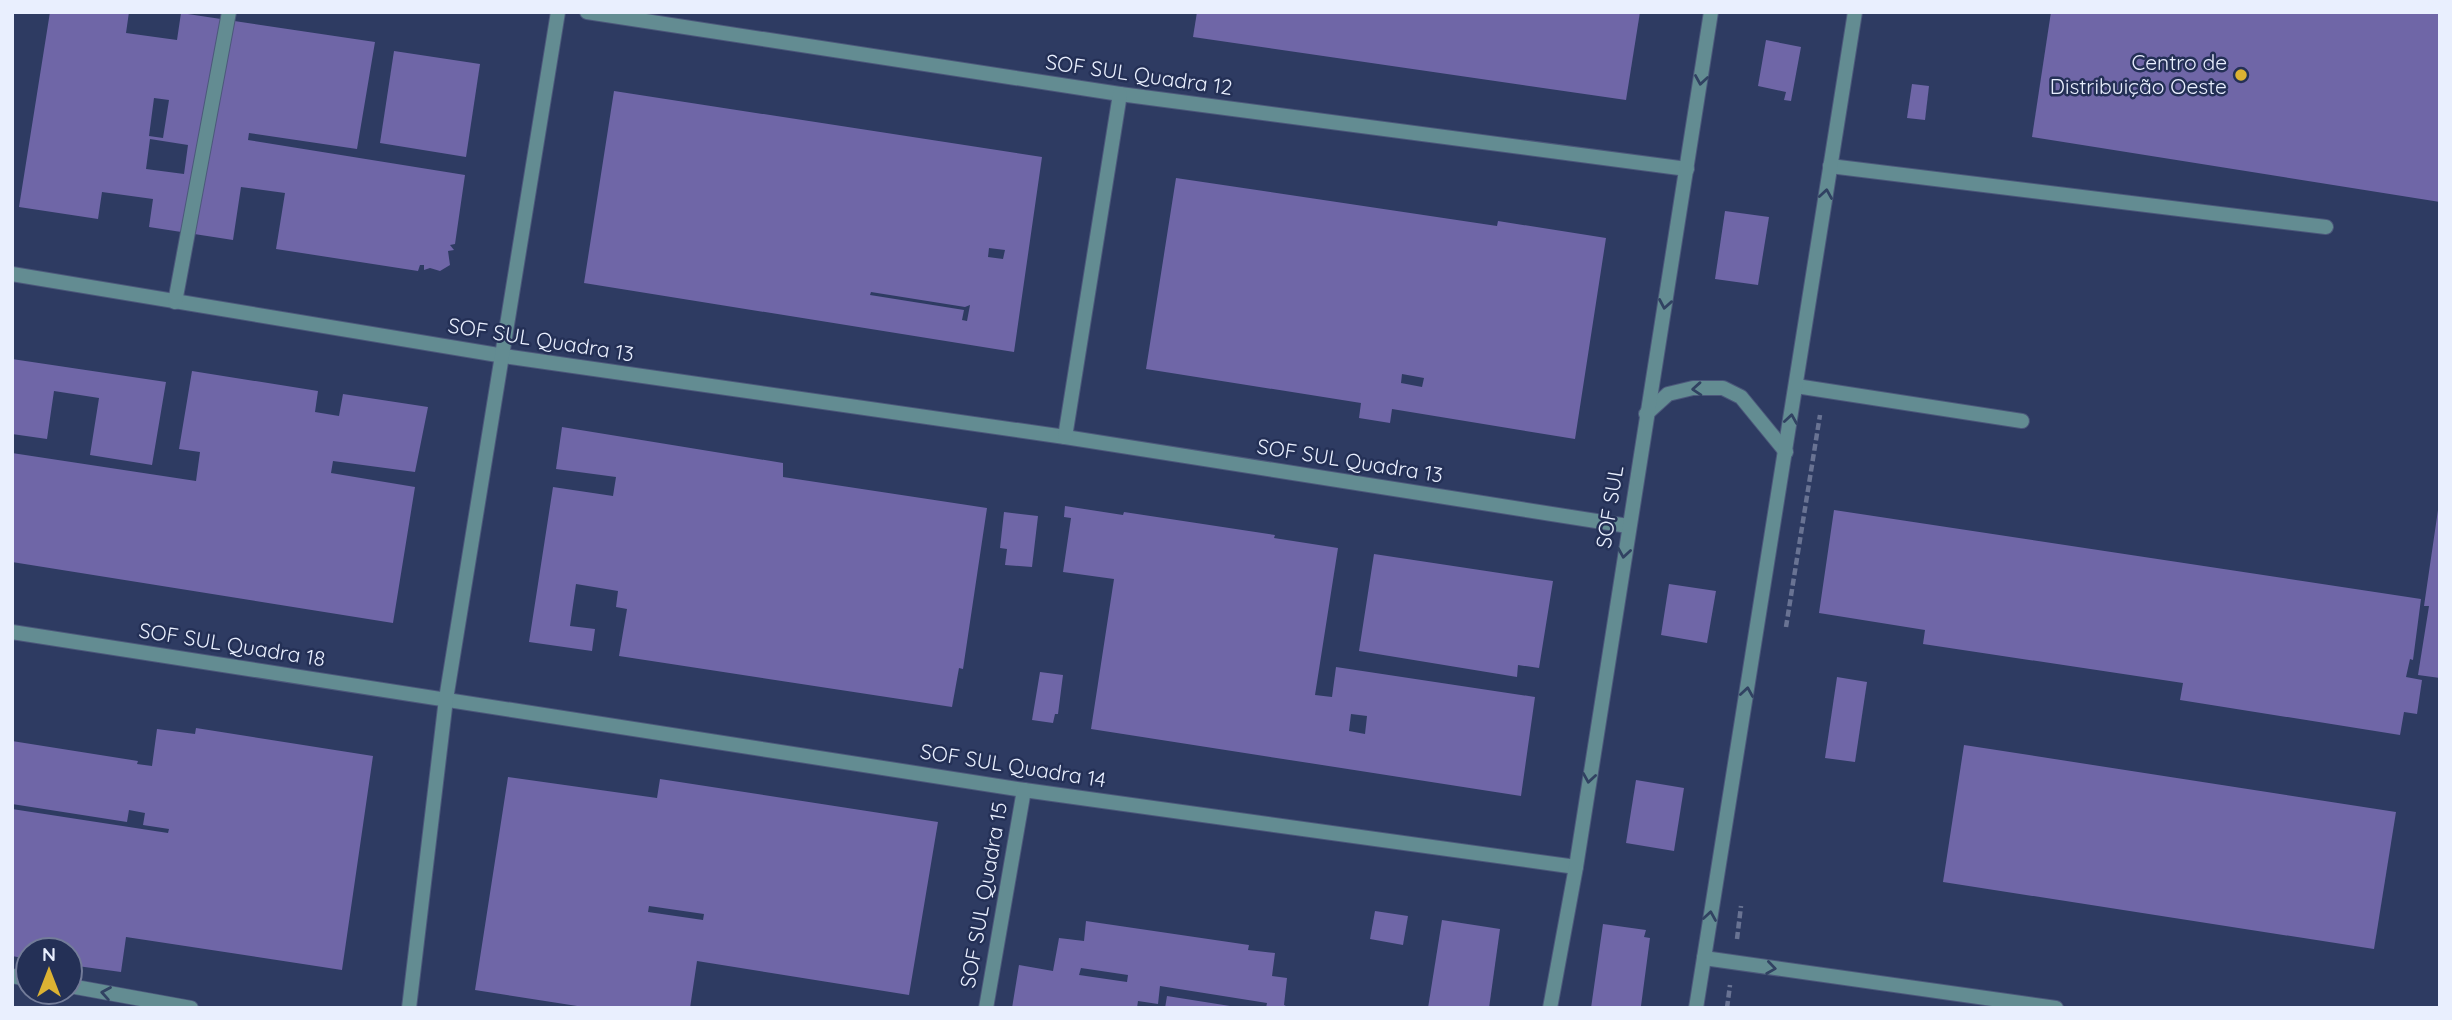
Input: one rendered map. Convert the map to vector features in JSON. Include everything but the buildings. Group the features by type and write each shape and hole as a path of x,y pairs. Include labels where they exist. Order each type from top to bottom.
{"street":[{"path":"176,302 229,12"},
{"path":"409,1008 446,699 558,12"},
{"name":"SOF SUL Quadra 12","path":"587,12 1119,94 1687,169"},
{"name":"SOF SUL","path":"1550,1008 1576,867 1711,12"},
{"path":"1696,1008 1855,12"},
{"path":"1065,437 1119,94"},
{"path":"1830,166 2326,227"},
{"name":"SOF SUL Quadra 13","path":"12,274 503,356 1065,437 1628,526"},
{"path":"1796,386 2022,421"},
{"path":"1646,415 1668,394 1693,388 1723,388 1741,397 1786,452"},
{"name":"SOF SUL Quadra 18","path":"12,632 446,699"},
{"name":"SOF SUL Quadra 14","path":"446,699 1024,790 1576,867"},
{"name":"SOF SUL Quadra 15","path":"986,1008 1024,790"},
{"path":"1704,958 2056,1008"},
{"path":"84,989 191,1008"}],"place":[{"name":"Centro de Distribuição Oeste","path":"2241,75"}]}
